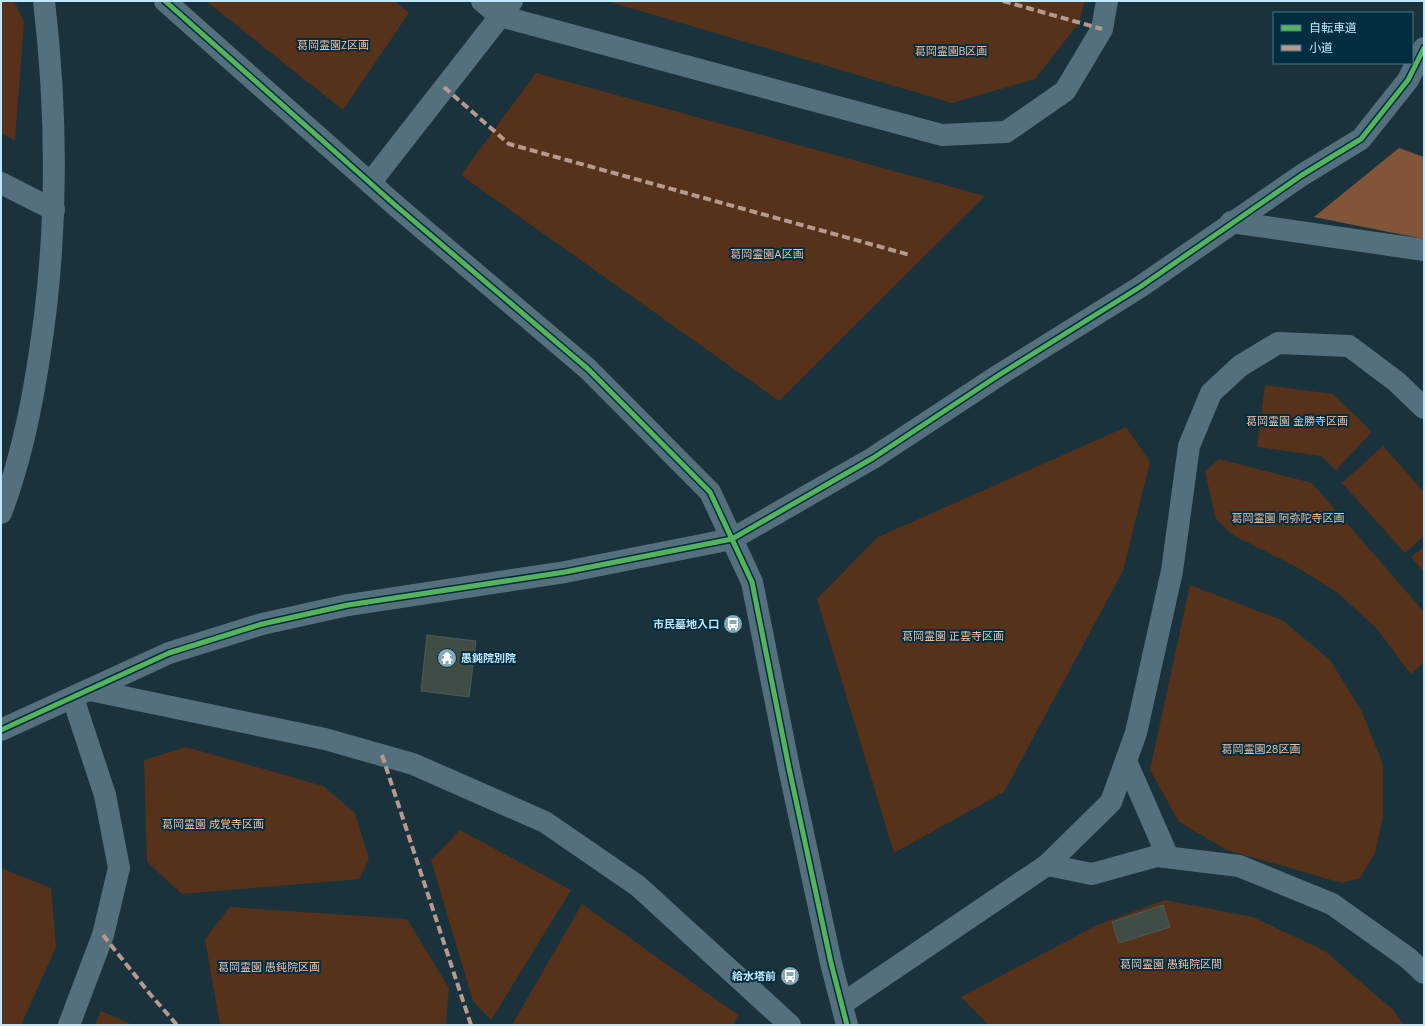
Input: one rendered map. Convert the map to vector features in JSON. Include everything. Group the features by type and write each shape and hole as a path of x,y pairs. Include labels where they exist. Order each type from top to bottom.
{"street":[{"path":"1,513 11,486 32,408 46,312 54,210 54,109 44,1"},
{"path":"165,1 370,183 588,369 710,492 752,582 792,783 831,963 847,1025"},
{"path":"482,1 942,136 1006,132 1065,91 1102,29 1107,1"},
{"path":"370,183 506,8"},
{"path":"1,730 169,653 262,624 348,605 557,573 732,539 873,458 999,375 1140,286 1231,222 1302,175 1361,139 1408,80 1424,48"},
{"path":"1,183 54,210"},
{"path":"1231,222 1424,250"},
{"path":"842,1004 1047,865 1111,802 1136,733 1172,571 1189,446 1211,393 1240,366 1278,343 1349,346 1397,382 1424,408"},
{"path":"69,1025 103,935 119,868 105,795 81,694"},
{"path":"81,694 325,739 401,760 544,822 638,886 790,1025"},
{"path":"1126,761 1168,857"},
{"path":"1047,865 1092,874 1157,856 1239,866 1332,904 1408,958 1424,973"}],"green space":[{"path":"1,1 14,1 24,22 15,140 1,134"},
{"name":"葛岡霊園Z区画","path":"206,1 394,1 409,13 343,110"},
{"name":"葛岡霊園B区画","path":"607,1 1085,1 1078,24 1035,79 952,103"},
{"name":"葛岡霊園A区画","path":"536,73 985,196 779,401 461,175"},
{"name":"葛岡霊園 金勝寺区画","path":"1265,385 1333,394 1372,432 1336,470 1321,456 1257,447"},
{"name":"葛岡霊園 正雲寺区画","path":"1126,427 1150,462 1123,571 1004,792 894,853 817,599 878,537"},
{"path":"1383,446 1424,492 1424,536 1405,553 1342,483"},
{"name":"葛岡霊園 阿弥陀寺区画","path":"1219,459 1312,483 1424,612 1424,662 1411,674 1377,629 1337,592 1293,565 1233,535 1216,519 1205,472"},
{"path":"1424,547 1424,572 1411,557"},
{"name":"葛岡霊園28区画","path":"1190,585 1282,620 1330,660 1361,710 1383,764 1383,816 1375,853 1360,878 1342,883 1227,850 1179,822 1150,770"},
{"name":"葛岡霊園 成覚寺区画","path":"186,747 323,786 355,813 369,859 359,879 182,894 147,862 144,760"},
{"path":"460,830 571,890 491,1020 473,1001 431,860"},
{"path":"1,868 51,888 56,947 21,1025 1,1025"},
{"name":"葛岡霊園 愚鈍院区間","path":"1165,900 1253,917 1325,951 1393,1010 1404,1025 989,1025 961,997 1097,925"},
{"path":"582,904 738,1015 734,1025 512,1025"},
{"name":"葛岡霊園 愚鈍院区画","path":"230,907 407,919 449,988 446,1025 220,1025 205,939"},
{"path":"101,1011 133,1025 95,1025"}],"shaded area":[{"path":"1399,148 1424,157 1424,239 1314,217"}],"building":[{"path":"427,635 476,641 469,697 421,691"},
{"path":"1163,905 1170,927 1119,943 1112,922"}],"marked path":[{"path":"1003,1 1102,29"},
{"path":"444,87 509,144 910,255"},
{"path":"382,755 471,1025"},
{"path":"103,935 177,1025"}],"cycle path":[{"path":"165,1 395,205 588,369 710,492 752,582 789,768 831,963 847,1025"},
{"path":"1,730 169,653 262,624 348,605 565,572 732,539 873,458 999,375 1140,287 1302,175 1361,139 1408,80 1424,48"}],"place":[{"name":"市民墓地入口","path":"733,624"},
{"name":"愚鈍院別院","path":"447,658"},
{"name":"給水塔前","path":"790,976"}]}
